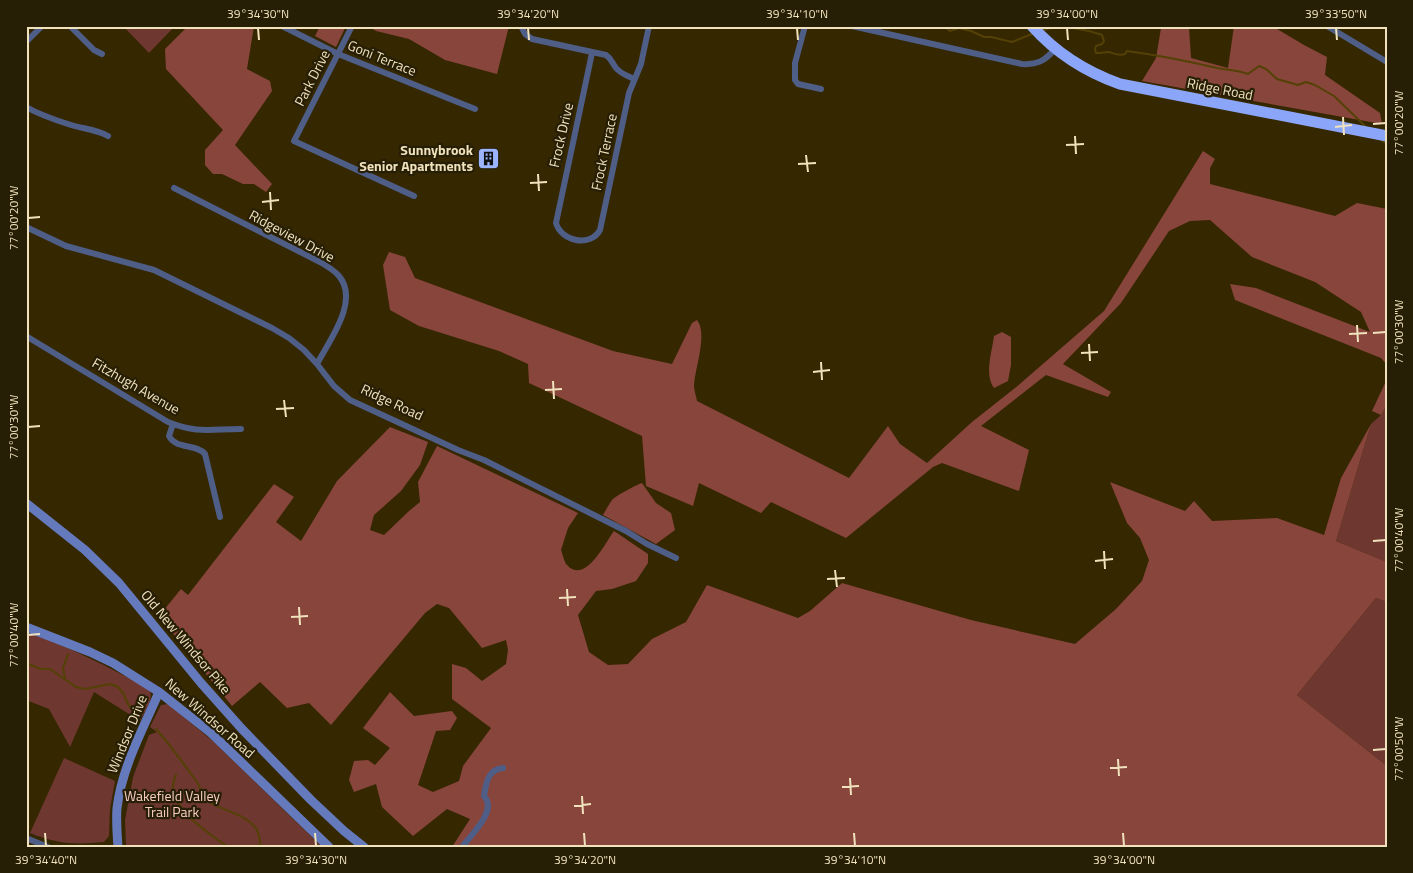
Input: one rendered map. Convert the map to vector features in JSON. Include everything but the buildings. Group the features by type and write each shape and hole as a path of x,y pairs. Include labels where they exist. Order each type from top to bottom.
{"highway":[{"name":"Ridge Road","path":"1032,26 1055,49 1088,71 1120,84 1387,136"}],"street":[{"path":"26,42 42,26"},
{"path":"70,26 94,50 102,54"},
{"name":"Goni Terrace","path":"282,26 338,54 475,109"},
{"name":"Park Drive","path":"352,26 294,141 414,196"},
{"path":"521,26 525,34 532,38 608,56 618,70 634,78"},
{"name":"Frock Terrace","path":"556,223 558,231 563,235 582,240 591,239 598,233 630,93 634,78 641,64 649,26"},
{"path":"805,26 795,63 794,80 798,84 821,89"},
{"path":"852,26 1030,65 1042,62 1055,49"},
{"path":"1327,26 1387,62"},
{"name":"Frock Drive","path":"556,223 592,53"},
{"path":"26,107 70,125 100,131 108,136"},
{"name":"Ridgeview Drive","path":"174,188 320,262 339,276 345,289 344,310 317,364"},
{"name":"Ridge Road","path":"26,227 66,246 144,266 283,334 304,350 334,386 350,400 484,460 676,558"},
{"name":"Fitzhugh Avenue","path":"26,336 173,424 200,431 241,429"},
{"path":"173,424 171,440 180,445 202,450 220,517"},
{"name":"Old New Windsor Pike","path":"26,503 85,550 119,583 219,704 318,807 364,847"},
{"name":"New Windsor Road","path":"26,627 90,652 121,668 159,692 211,734 329,847"},
{"name":"Windsor Drive","path":"118,847 117,809 122,782 132,753 159,692"},
{"path":"462,847 488,811 488,803 484,796 489,776 494,770 503,768"},
{"path":"26,838 48,847"}],"green space":[{"path":"123,26 175,26 149,53"},
{"path":"1387,405 1387,562 1336,541 1371,424 1381,415"},
{"path":"1376,598 1387,602 1387,766 1297,695"},
{"path":"26,632 89,658 149,689 150,701 140,721 94,692 70,747 49,709 26,700"},
{"name":"Wakefield Valley Trail Park","path":"168,704 215,743 322,847 126,847 125,820 133,777 149,735 157,732 150,727 161,705"},
{"name":"Wakefield Valley Trail Park","path":"64,758 115,781 110,809 109,836 104,842 67,843 30,833"}],"shaded area":[{"path":"188,26 254,26 247,69 270,81 272,91 235,145 272,184 266,192 254,184 243,184 222,174 213,174 205,165 205,150 223,130 166,69 165,49"},
{"path":"320,26 346,26 336,47 315,36"},
{"path":"368,26 509,26 497,74 445,60 409,39 376,31"},
{"path":"1234,26 1272,26 1327,57 1325,75 1380,113 1382,124 1142,81 1156,58 1161,28 1189,27 1191,58 1228,68"},
{"path":"1203,151 1215,159 1210,168 1210,184 1335,216 1357,203 1387,209 1387,365 1381,358 1235,300 1230,284 1256,288 1370,332 1361,312 1315,282 1252,257 1210,220 1190,221 1169,231 1121,303 1063,364 1111,392 1108,397 1046,375 981,426 1029,450 1019,491 942,463 933,467 846,538 771,502 761,513 699,483 693,506 646,486 642,436 529,383 528,364 499,351 419,326 390,310 383,265 389,252 405,257 415,278 613,351 672,364 692,323 697,320 700,326 701,342 694,385 697,401 849,478 888,426 900,444 927,463 972,422 1015,388 1104,311"},
{"path":"1002,332 1011,337 1011,365 1008,381 994,388 989,370 990,356 994,336"},
{"path":"1387,379 1387,405 1381,415 1372,411"},
{"path":"1371,424 1336,541 1387,562 1387,602 1376,598 1297,695 1387,766 1387,847 452,847 470,819 447,809 413,836 382,807 376,784 354,792 349,780 354,761 368,760 375,765 390,748 363,728 390,692 414,716 452,711 457,718 450,730 436,731 418,785 433,792 459,781 463,766 491,728 452,699 452,664 466,668 482,681 506,664 508,650 506,640 482,648 449,608 437,604 425,613 331,725 309,703 287,708 260,682 232,706 159,616 181,589 188,595 274,484 294,497 276,522 301,541 337,481 390,427 428,442 420,465 401,491 374,515 370,530 384,535 420,502 418,482 437,446 578,513 568,528 561,550 566,564 574,570 581,570 594,560 614,531 648,554 648,563 636,581 612,589 596,591 578,615 589,652 608,665 628,664 652,639 686,622 707,585 798,618 810,611 842,583 971,620 1075,644 1116,609 1142,581 1149,560 1140,538 1127,523 1110,482 1185,511 1194,501 1212,521 1277,518 1324,535 1341,478"},
{"path":"642,483 656,503 671,513 675,530 656,544 603,515 614,498"}],"waterway":[{"path":"944,26 950,31 959,28 984,37 1012,42 1032,34"},
{"path":"1044,30 1057,27 1073,28 1102,35 1104,41 1096,46 1096,53 1109,52 1121,55 1127,51 1172,58 1248,74 1259,66 1266,69 1277,79 1298,85 1306,82 1315,85 1334,96 1365,126"},
{"path":"1381,140 1387,144"},
{"path":"65,679 63,668 68,654"},
{"path":"26,663 41,669 50,669 76,687 85,689 110,684 118,687 129,706 138,714"},
{"path":"156,729 197,782 203,797 211,803 245,818 251,823 257,830 261,847"},
{"path":"176,775 173,790 181,807 195,822 228,847"}],"place":[{"name":"Sunnybrook Senior Apartments","path":"489,158"}]}
